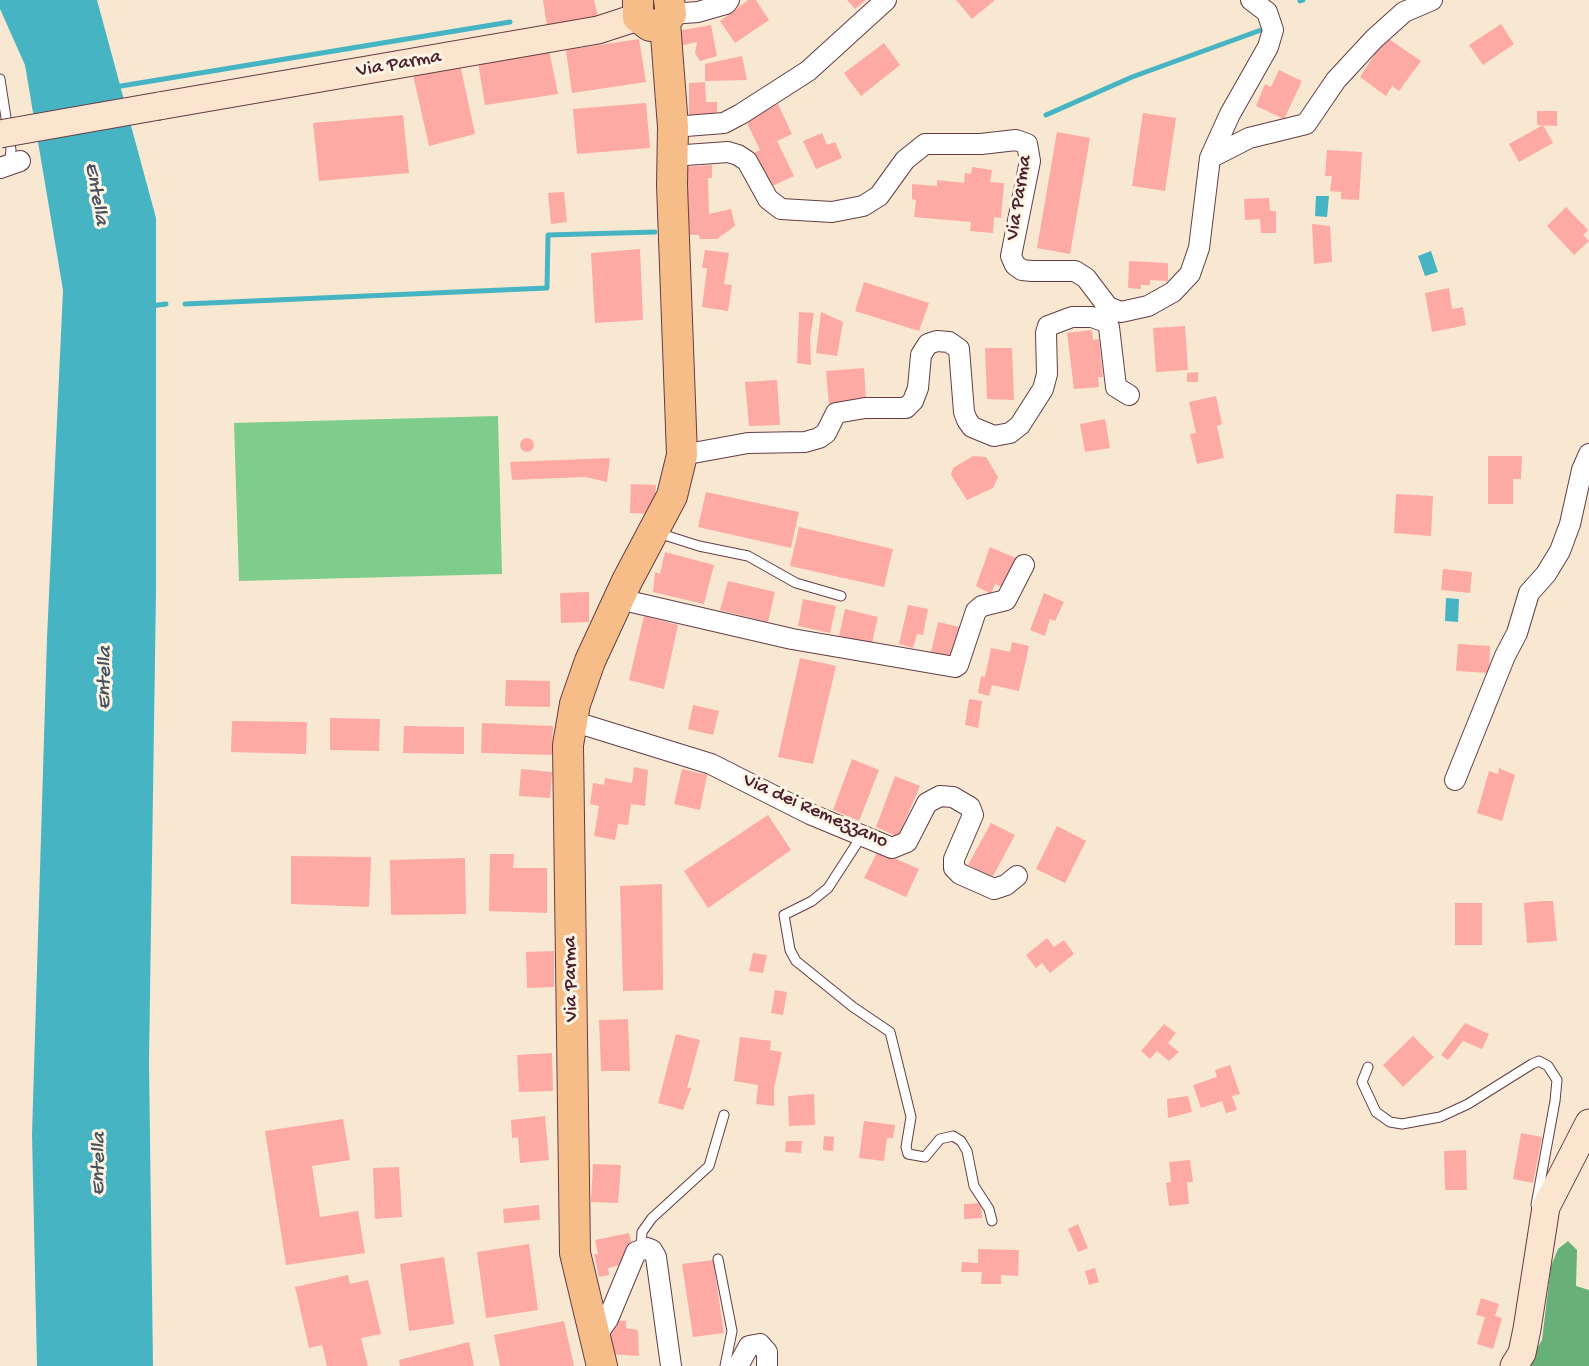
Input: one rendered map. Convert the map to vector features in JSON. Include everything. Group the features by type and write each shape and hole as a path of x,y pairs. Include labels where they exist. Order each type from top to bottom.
{"main road":[{"name":"Via Parma","path":"0,134 598,30 656,11 673,127 682,455 672,496 590,661 572,721 568,745 575,1253 598,1352"},
{"path":"1514,1366 1522,1353 1527,1329 1546,1207 1589,1123"}],"street":[{"path":"656,11 698,12 726,4 729,0"},
{"path":"673,127 724,123 741,114 808,71 886,0"},
{"name":"Via Parma","path":"672,156 728,152 738,155 747,161 768,199 781,209 832,212 863,206 879,196 905,160 925,144 981,144 1016,140 1027,144 1030,161 1011,256 1015,265 1022,270 1032,271 1076,271 1086,279 1108,307 1121,312 1148,306 1173,292 1190,274 1199,248 1210,158 1230,114 1268,47 1273,30 1267,12 1251,0"},
{"path":"1210,158 1249,138 1306,124 1336,80 1374,39 1404,12 1432,0"},
{"path":"682,455 748,443 805,442 819,438 826,433 836,413 865,408 906,408 913,401 918,388 921,355 928,344 937,341 949,342 959,349 962,356 963,412 972,427 994,436 1010,433 1020,425 1043,389 1047,374 1046,333 1048,326 1072,317 1092,317 1106,322 1109,327 1116,387 1129,394"},
{"path":"1455,780 1505,656 1517,633 1529,592 1546,574 1560,551 1570,524 1582,470 1589,454"},
{"path":"619,599 792,639 955,667 958,665 976,611 982,606 1006,600 1024,565"},
{"name":"Via dei Remezzano","path":"572,721 711,764 861,837 892,848 907,842 927,803 940,796 953,797 970,807 973,814 954,859 954,868 960,874 994,889 1006,885 1017,876"},
{"path":"598,1352 608,1319 633,1257 641,1249 652,1250 656,1257 671,1366"},
{"path":"738,1366 749,1346 760,1344 767,1352 766,1366"}],"lane":[{"path":"0,79 11,150 10,165"},
{"path":"653,531 699,546 748,556 796,583 842,596"},
{"path":"861,837 828,888 812,901 784,915 790,950 796,961 853,1007 890,1032 910,1117 906,1148 908,1154 925,1157 940,1139 946,1137 953,1136 961,1141 967,1151 974,1186 983,1198 992,1221"},
{"path":"1368,1066 1362,1082 1376,1112 1390,1122 1402,1124 1440,1117 1468,1104 1539,1061 1548,1066 1557,1080 1556,1101 1535,1206 1536,1226 1542,1231"},
{"path":"641,1249 642,1232 652,1218 709,1167 724,1115"},
{"path":"718,1259 732,1331 725,1366"}],"green space":[{"path":"498,416 502,574 239,581 234,423"},
{"path":"1568,1241 1577,1250 1576,1286 1589,1290 1589,1366 1527,1366 1542,1340 1551,1266 1558,1249"}],"water":[{"name":"Entella","path":"0,0 97,0 156,218 156,590 149,1062 153,1366 37,1366 32,1134 47,638 63,290 25,65 0,9"},
{"path":"1316,196 1329,196 1327,217 1315,216"},
{"path":"1431,251 1438,272 1425,276 1418,256"},
{"path":"1446,598 1459,599 1458,622 1445,621"}],"building":[{"path":"543,0 594,0 598,17 547,26"},
{"path":"748,0 756,0 769,20 735,43 720,21"},
{"path":"847,0 866,0 855,9"},
{"path":"956,0 995,0 972,19"},
{"path":"1501,24 1514,44 1483,65 1469,45"},
{"path":"711,25 717,56 700,61 695,53 697,42 679,46 677,31"},
{"path":"1386,37 1421,61 1399,91 1392,86 1386,96 1360,77"},
{"path":"639,39 646,82 572,93 566,50"},
{"path":"884,43 900,65 861,96 844,73"},
{"path":"549,50 558,94 485,105 478,63"},
{"path":"742,56 747,80 705,81 705,64"},
{"path":"460,64 475,134 429,146 413,75"},
{"path":"1279,70 1302,81 1284,119 1256,106 1265,84 1271,87"},
{"path":"705,82 706,102 717,102 717,116 689,117 689,83"},
{"path":"646,103 650,148 577,154 573,109"},
{"path":"778,104 792,134 777,141 794,176 768,188 752,154 760,150 745,119"},
{"path":"1537,111 1557,111 1557,126 1537,125"},
{"path":"1143,113 1176,118 1165,191 1132,186"},
{"path":"403,115 409,173 319,181 313,123"},
{"path":"1543,125 1553,143 1519,162 1509,144"},
{"path":"1057,132 1090,138 1070,254 1037,248"},
{"path":"822,133 827,145 835,142 842,158 816,169 803,141"},
{"path":"1327,150 1362,152 1359,200 1341,199 1341,192 1330,191 1332,176 1325,176"},
{"path":"712,165 712,178 708,178 709,214 731,209 735,226 717,239 700,239 699,235 686,235 682,167"},
{"path":"972,167 992,170 990,182 1004,183 1001,218 994,217 993,233 970,231 971,222 914,217 916,200 912,199 912,184 937,186 937,180 964,183 965,173 971,174"},
{"path":"564,192 567,222 551,224 548,193"},
{"path":"1269,198 1270,211 1276,211 1276,233 1261,233 1260,219 1245,220 1244,199"},
{"path":"1566,207 1588,230 1583,235 1589,241 1574,255 1547,226"},
{"path":"1312,224 1330,226 1332,262 1314,264"},
{"path":"640,249 643,320 595,323 591,253"},
{"path":"705,250 729,253 724,284 732,285 728,311 702,307 707,268 702,268"},
{"path":"1129,261 1168,263 1168,281 1150,280 1150,285 1141,285 1141,289 1128,288"},
{"path":"864,282 929,303 919,331 855,311"},
{"path":"1449,288 1452,309 1463,307 1466,325 1432,332 1425,293"},
{"path":"799,312 814,313 810,338 811,365 797,363"},
{"path":"821,312 843,322 837,356 816,353"},
{"path":"1185,326 1188,370 1156,372 1153,328"},
{"path":"1092,330 1093,340 1099,339 1103,377 1098,377 1099,387 1074,389 1067,333"},
{"path":"985,348 1012,348 1014,400 987,399"},
{"path":"864,368 866,400 829,405 826,371"},
{"path":"1198,372 1198,382 1187,382 1187,373"},
{"path":"777,380 780,425 749,426 745,382"},
{"path":"1216,396 1222,424 1217,426 1224,458 1197,464 1190,434 1196,433 1189,402"},
{"path":"1105,419 1110,448 1085,452 1080,424"},
{"path":"524,438 530,438 534,445 530,452 524,452 520,448 520,442"},
{"path":"973,456 986,457 998,477 993,488 967,500 951,475 953,468"},
{"path":"1488,456 1522,456 1521,479 1513,479 1513,504 1488,504"},
{"path":"610,458 607,482 585,477 512,480 510,462"},
{"path":"631,484 656,485 654,514 630,513"},
{"path":"706,492 799,512 791,548 698,527"},
{"path":"1396,494 1433,496 1431,536 1394,533"},
{"path":"799,527 893,549 884,587 790,566"},
{"path":"990,547 1018,559 1007,589 995,584 991,594 976,586"},
{"path":"665,552 714,565 704,604 653,592 655,572 660,574"},
{"path":"1443,569 1472,572 1470,593 1441,590"},
{"path":"728,581 775,592 768,622 720,610"},
{"path":"589,592 589,622 561,623 560,593"},
{"path":"1044,593 1064,602 1055,621 1050,619 1045,636 1030,630"},
{"path":"803,599 836,606 830,633 798,626"},
{"path":"908,605 928,609 923,635 917,634 913,648 899,644"},
{"path":"845,609 878,617 872,643 839,636"},
{"path":"644,616 678,625 664,689 629,680"},
{"path":"938,622 960,627 953,658 931,652"},
{"path":"1012,642 1029,646 1019,691 992,685 989,696 978,693 981,676 985,677 991,648 1010,652"},
{"path":"1458,644 1490,646 1489,673 1456,671"},
{"path":"800,658 836,666 813,764 778,757"},
{"path":"506,680 550,681 550,707 505,706"},
{"path":"969,699 982,701 978,728 965,725"},
{"path":"693,705 719,711 713,735 688,729"},
{"path":"330,718 380,719 379,751 330,750"},
{"path":"232,721 307,722 306,754 231,752"},
{"path":"482,723 553,726 552,755 481,753"},
{"path":"404,726 464,727 464,754 403,753"},
{"path":"852,759 879,770 859,821 833,810"},
{"path":"634,767 648,770 645,806 631,804 628,825 618,824 615,840 594,836 599,806 590,804 593,783 604,785 605,778 632,783"},
{"path":"1499,768 1515,775 1502,821 1477,813 1489,771 1498,774"},
{"path":"521,769 552,772 550,798 519,796"},
{"path":"682,769 707,775 700,810 674,804"},
{"path":"895,776 920,786 898,837 876,827"},
{"path":"768,815 791,850 708,908 684,871"},
{"path":"991,823 1015,835 992,878 968,865"},
{"path":"1057,826 1086,841 1065,883 1036,869"},
{"path":"878,851 919,869 906,897 864,878"},
{"path":"490,854 514,854 513,868 547,868 547,913 489,911"},
{"path":"291,856 371,857 369,907 291,904"},
{"path":"465,858 466,914 391,915 390,860"},
{"path":"662,884 663,990 623,991 620,886"},
{"path":"1553,901 1557,941 1527,943 1524,903"},
{"path":"1455,903 1482,903 1482,945 1455,945"},
{"path":"1047,938 1054,947 1064,940 1074,954 1050,973 1042,963 1036,968 1026,955"},
{"path":"554,951 554,987 527,988 526,952"},
{"path":"753,953 767,955 763,973 749,971"},
{"path":"775,990 787,992 783,1015 771,1013"},
{"path":"628,1019 630,1071 601,1071 599,1020"},
{"path":"1465,1023 1489,1034 1482,1049 1463,1041 1448,1060 1441,1055"},
{"path":"1164,1024 1176,1033 1168,1043 1179,1052 1169,1061 1157,1051 1150,1059 1141,1051"},
{"path":"676,1034 700,1040 687,1088 691,1088 683,1110 658,1103"},
{"path":"1413,1036 1434,1057 1403,1087 1383,1065"},
{"path":"740,1037 771,1041 770,1050 782,1052 774,1088 774,1106 756,1104 758,1085 734,1081"},
{"path":"552,1053 553,1091 519,1092 517,1055"},
{"path":"1230,1065 1240,1094 1232,1096 1237,1110 1226,1113 1222,1101 1201,1108 1193,1085 1217,1077 1215,1070"},
{"path":"814,1094 815,1125 789,1126 788,1096"},
{"path":"1188,1096 1192,1112 1168,1118 1167,1099"},
{"path":"545,1116 549,1160 520,1163 518,1137 512,1138 511,1120"},
{"path":"343,1119 350,1160 312,1166 320,1217 358,1211 365,1253 286,1265 265,1131"},
{"path":"864,1121 895,1125 893,1138 887,1138 884,1161 859,1158"},
{"path":"1521,1133 1542,1137 1533,1183 1513,1179"},
{"path":"824,1136 834,1137 833,1151 823,1150"},
{"path":"786,1141 802,1141 801,1153 785,1152"},
{"path":"1466,1150 1467,1190 1445,1190 1444,1151"},
{"path":"1190,1160 1193,1182 1187,1182 1189,1204 1169,1206 1166,1183 1171,1182 1169,1162"},
{"path":"593,1164 621,1165 618,1203 591,1202"},
{"path":"399,1167 402,1217 375,1219 373,1168"},
{"path":"981,1203 982,1218 964,1219 964,1204"},
{"path":"539,1205 540,1220 504,1223 503,1209"},
{"path":"1078,1224 1088,1248 1078,1252 1068,1229"},
{"path":"629,1233 631,1242 624,1264 608,1268 609,1275 599,1277 594,1254 598,1254 595,1240"},
{"path":"529,1244 538,1310 486,1318 477,1252"},
{"path":"978,1249 1019,1250 1018,1276 1001,1275 1001,1284 981,1284 982,1272 961,1272 962,1262 978,1263"},
{"path":"444,1257 454,1324 409,1331 400,1264"},
{"path":"713,1260 724,1333 693,1337 682,1264"},
{"path":"1095,1268 1099,1282 1089,1285 1085,1271"},
{"path":"348,1275 350,1284 368,1280 381,1334 361,1338 368,1366 327,1366 322,1345 309,1348 295,1287"},
{"path":"1481,1298 1499,1304 1495,1316 1502,1318 1493,1349 1477,1344 1485,1317 1476,1315"},
{"path":"612,1320 626,1321 626,1328 638,1330 639,1356 609,1354"},
{"path":"564,1321 574,1366 500,1366 494,1335"},
{"path":"469,1342 474,1366 400,1366 399,1360"}],"waterway":[{"path":"115,87 510,22"},
{"path":"1046,115 1132,77 1261,30"},
{"path":"185,304 547,288 548,235 655,232"},
{"path":"150,306 166,304"}]}
